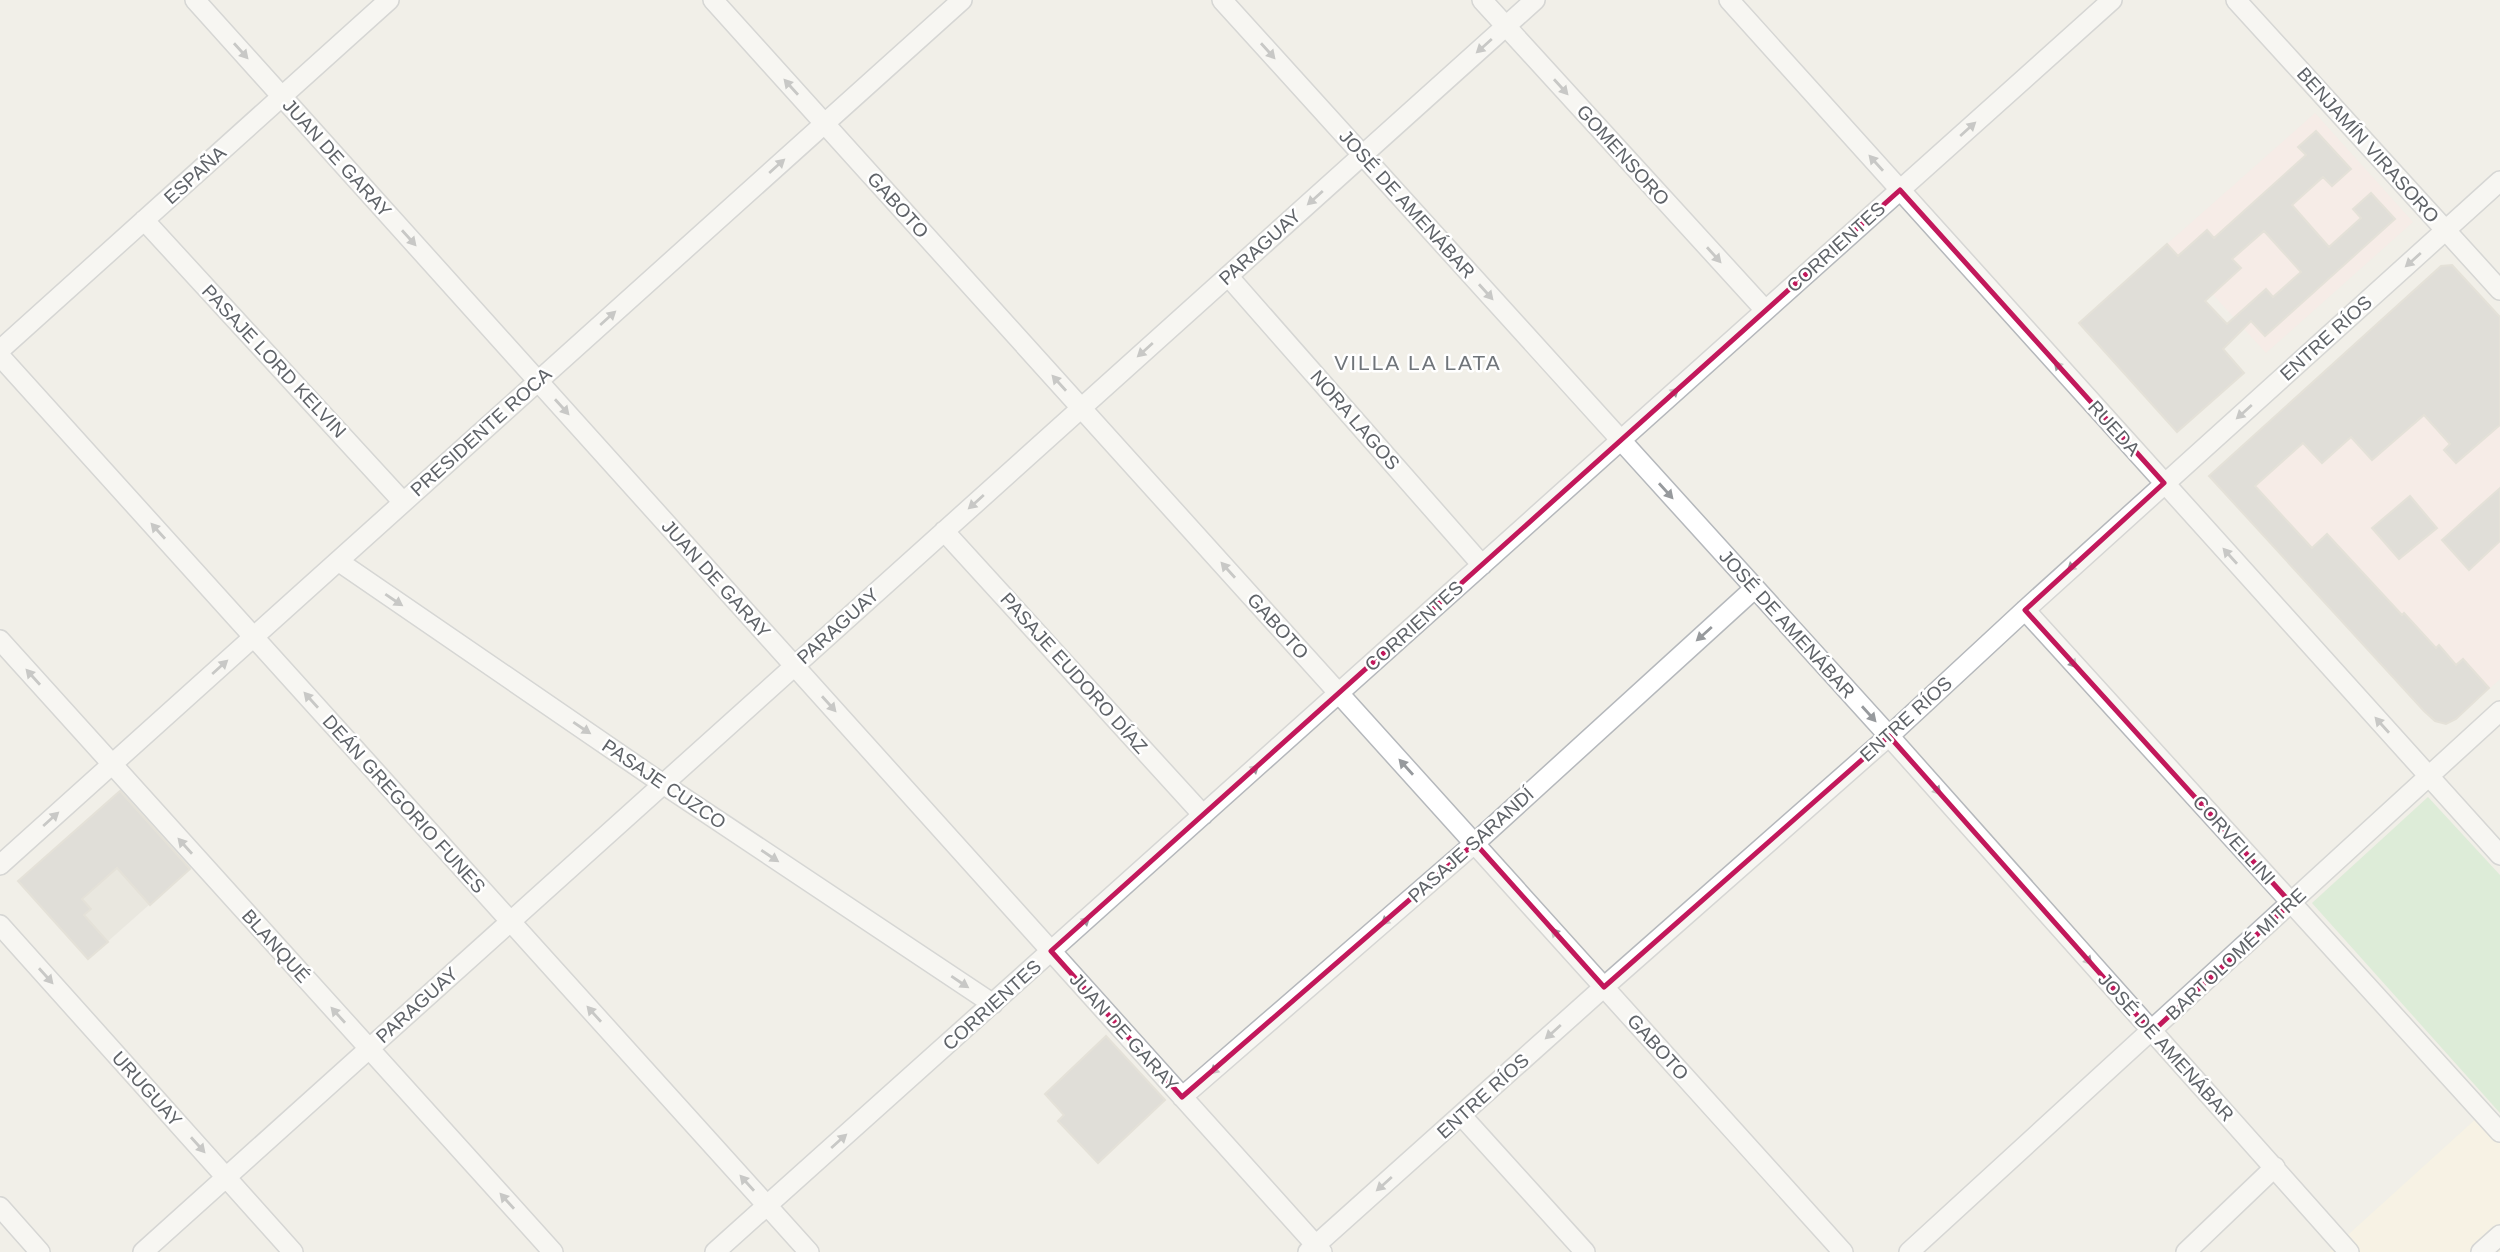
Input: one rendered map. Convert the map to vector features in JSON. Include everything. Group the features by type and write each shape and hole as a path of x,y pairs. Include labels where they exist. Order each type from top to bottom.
{"street":[{"name":"JUAN DE GARAY","path":"195,0 1182,1097 1315,1250"},
{"name":"ESPAÑA","path":"0,350 389,0"},
{"name":"GABOTO","path":"713,0 1843,1252"},
{"name":"PRESIDENTE ROCA","path":"0,865 962,0"},
{"name":"JOSÉ DE AMENÁBAR","path":"1222,0 1889,736 2349,1252"},
{"name":"GOMENSORO","path":"1482,0 1765,310"},
{"name":"PARAGUAY","path":"143,1252 1535,0"},
{"name":"RUEDA","path":"1729,0 2500,855"},
{"name":"CORRIENTES","path":"715,1252 2112,0"},
{"name":"BENJAMÍN VIRASORO","path":"2236,0 2500,290"},
{"name":"ENTRE RÍOS","path":"1315,1250 1461,1115 1889,736 2164,483 2500,181"},
{"name":"PASAJE LORD KELVIN","path":"144,220 403,502"},
{"name":"NORA LAGOS","path":"1228,276 1482,565"},
{"name":"DEÁN GREGORIO FUNES","path":"0,356 809,1252"},
{"name":"PASAJE EUDORO DÍAZ","path":"944,531 1203,815"},
{"name":"PASAJE CUZCO","path":"338,561 663,784 993,1004"},
{"name":"PASAJE SARANDÍ","path":"1182,1097 1475,843 1755,588"},
{"name":"CORVELLINI","path":"2025,610 2500,1132"},
{"name":"BLANQUÉ","path":"0,640 553,1252"},
{"name":"BARTOLOMÉ MITRE","path":"1909,1252 2500,712"},
{"name":"URUGUAY","path":"0,925 293,1252"},
{"path":"1461,1115 1585,1252"},
{"path":"2186,1252 2275,1167"},
{"path":"0,1207 40,1252"},
{"path":"2481,1252 2500,1235"}],"highlighted area":[{"path":"1900,190 2164,483 2025,610 2291,903 2152,1032 1889,736 1604,987 1475,843 1182,1097 1051,951"}],"shaded area":[{"path":"2315,113 2413,222 2266,353 2167,244"},
{"path":"2452,265 2500,317 2500,679 2456,719 2446,724 2435,721 2424,711 2209,476 2441,266"},
{"path":"124,787 194,865 88,959 18,881"},
{"path":"2478,1117 2500,1142 2500,1252 2329,1252"}],"green space":[{"path":"2428,797 2500,875 2500,1113 2312,903"}],"building":[{"path":"2316,131 2351,169 2332,186 2323,177 2292,205 2329,247 2361,218 2353,209 2371,193 2395,219 2265,336 2251,321 2223,349 2244,373 2177,432 2079,323 2167,244 2178,256 2207,230 2214,238 2306,155 2298,147","holes":["2264,231 2301,272 2273,297 2266,289 2227,324 2205,301 2241,268 2232,259"]},
{"path":"2452,265 2500,317 2500,425 2456,463 2444,450 2450,444 2424,415 2372,460 2351,437 2322,463 2303,443 2255,486 2312,548 2327,534 2436,648 2439,645 2456,665 2463,659 2489,688 2456,719 2446,724 2435,721 2424,711 2209,476 2441,266"},
{"path":"2500,488 2500,541 2469,570 2442,540"},
{"path":"2410,496 2437,528 2399,559 2372,528"},
{"path":"120,791 190,869 150,905 117,868 82,899 91,909 84,915 108,942 88,959 18,881"},
{"path":"1106,1036 1165,1100 1098,1163 1058,1121 1064,1115 1045,1094"}],"district":[{"name":"VILLA LA LATA","path":"1418,362"}]}
